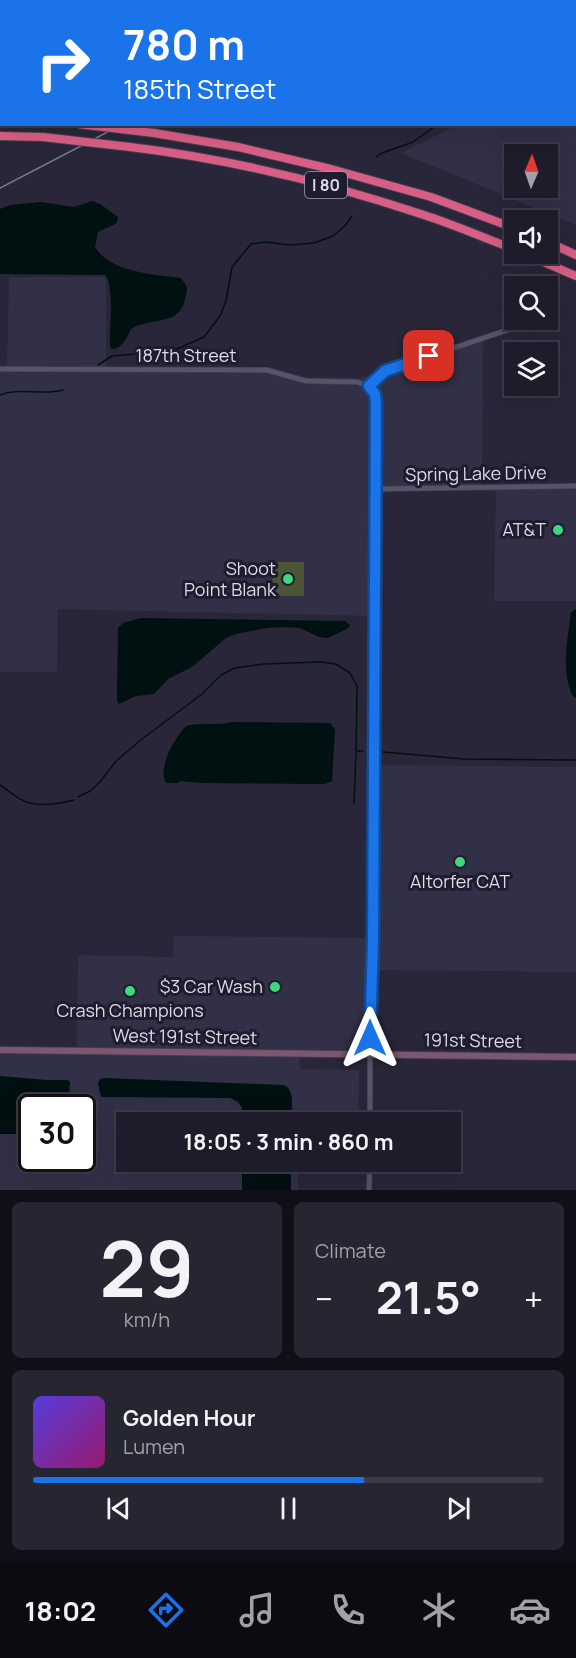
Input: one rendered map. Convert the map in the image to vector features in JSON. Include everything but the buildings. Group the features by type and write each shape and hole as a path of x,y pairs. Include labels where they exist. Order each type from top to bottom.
{"highway":[{"name":"I 80","path":"95,126 238,147 431,196 504,224"},
{"name":"I 80","path":"0,136 43,137 130,147 238,164 328,186 424,215 504,245"},
{"path":"558,247 576,255"},
{"path":"548,264 576,276"}],"main road":[{"name":"West 191st Street","path":"0,1050 370,1055"},
{"name":"191st Street","path":"370,1055 576,1057"}],"street":[{"path":"370,1112 376,398 369,386 385,371 507,330"},
{"name":"187th Street","path":"0,369 267,370 306,381 357,382 369,386"},
{"name":"Spring Lake Drive","path":"376,489 576,486"},
{"path":"369,1190 370,1172"}],"shaded area":[{"path":"455,126 576,126 576,225 558,218 558,210 540,210 510,198 558,198 558,144 504,144 504,195 401,153"},
{"path":"92,201 118,217 117,223 98,232 95,247 102,256 133,271 181,278 187,287 181,310 168,318 131,329 124,342 115,349 111,349 110,346 111,298 105,275 0,274 0,209 10,205 41,202 74,207"},
{"path":"9,277 106,277 106,368 7,367"},
{"path":"483,335 482,486 374,489 372,616 58,609 57,672 0,672 0,371 257,371 257,367 305,377 360,378"},
{"path":"576,487 576,601 494,601 496,488"},
{"path":"576,609 576,698 569,687 566,666 571,612"},
{"path":"141,618 345,621 350,625 347,629 328,638 319,637 300,628 285,627 236,634 226,638 192,667 168,679 154,694 136,696 119,704 117,702 118,628 123,623"},
{"path":"232,722 330,723 335,730 332,781 325,784 181,781 166,783 165,761 172,745 186,726"},
{"path":"378,765 576,767 576,972 375,970"},
{"path":"174,936 372,938 371,1052 77,1049 78,955 173,957"},
{"path":"0,1052 299,1055 300,1069 359,1070 358,1112 116,1112 116,1172 298,1172 298,1190 0,1190"},
{"path":"0,1076 68,1080 70,1082 69,1094 18,1094 18,1134 0,1134"},
{"path":"100,1079 284,1085 290,1091 292,1112 243,1112 238,1102 230,1098 101,1097 98,1083"},
{"path":"242,1172 291,1172 291,1190 242,1190"}],"green space":[{"name":"Shoot Point Blank","path":"273,562 304,562 304,596 272,596"}],"waterway":[{"path":"376,157 413,142 435,126"},
{"path":"98,365 112,356 136,354 163,347 177,349 204,337 220,316 226,301 232,267 251,244 314,243 333,236 345,226 352,216"},
{"path":"0,395 15,392 63,390"},
{"path":"78,797 90,791 100,782 116,761 142,739 202,694 221,675 235,668 264,664 320,662 336,664 350,673 357,686 356,751 363,751"},
{"path":"383,752 465,759 576,760"},
{"path":"354,803 356,753"},
{"path":"0,785 18,798 30,803 49,804 74,800"}],"railway":[{"path":"0,188 119,126"}],"place":[{"name":"AT&T","path":"558,530"},
{"name":"Shoot Point Blank","path":"288,579"},
{"name":"Altorfer CAT","path":"460,862"},
{"name":"$3 Car Wash","path":"275,987"},
{"name":"Crash Champions","path":"130,991"}],"route":[{"path":"370,1038 373,942 376,403 375,394 369,386 385,371 429,356"}]}
